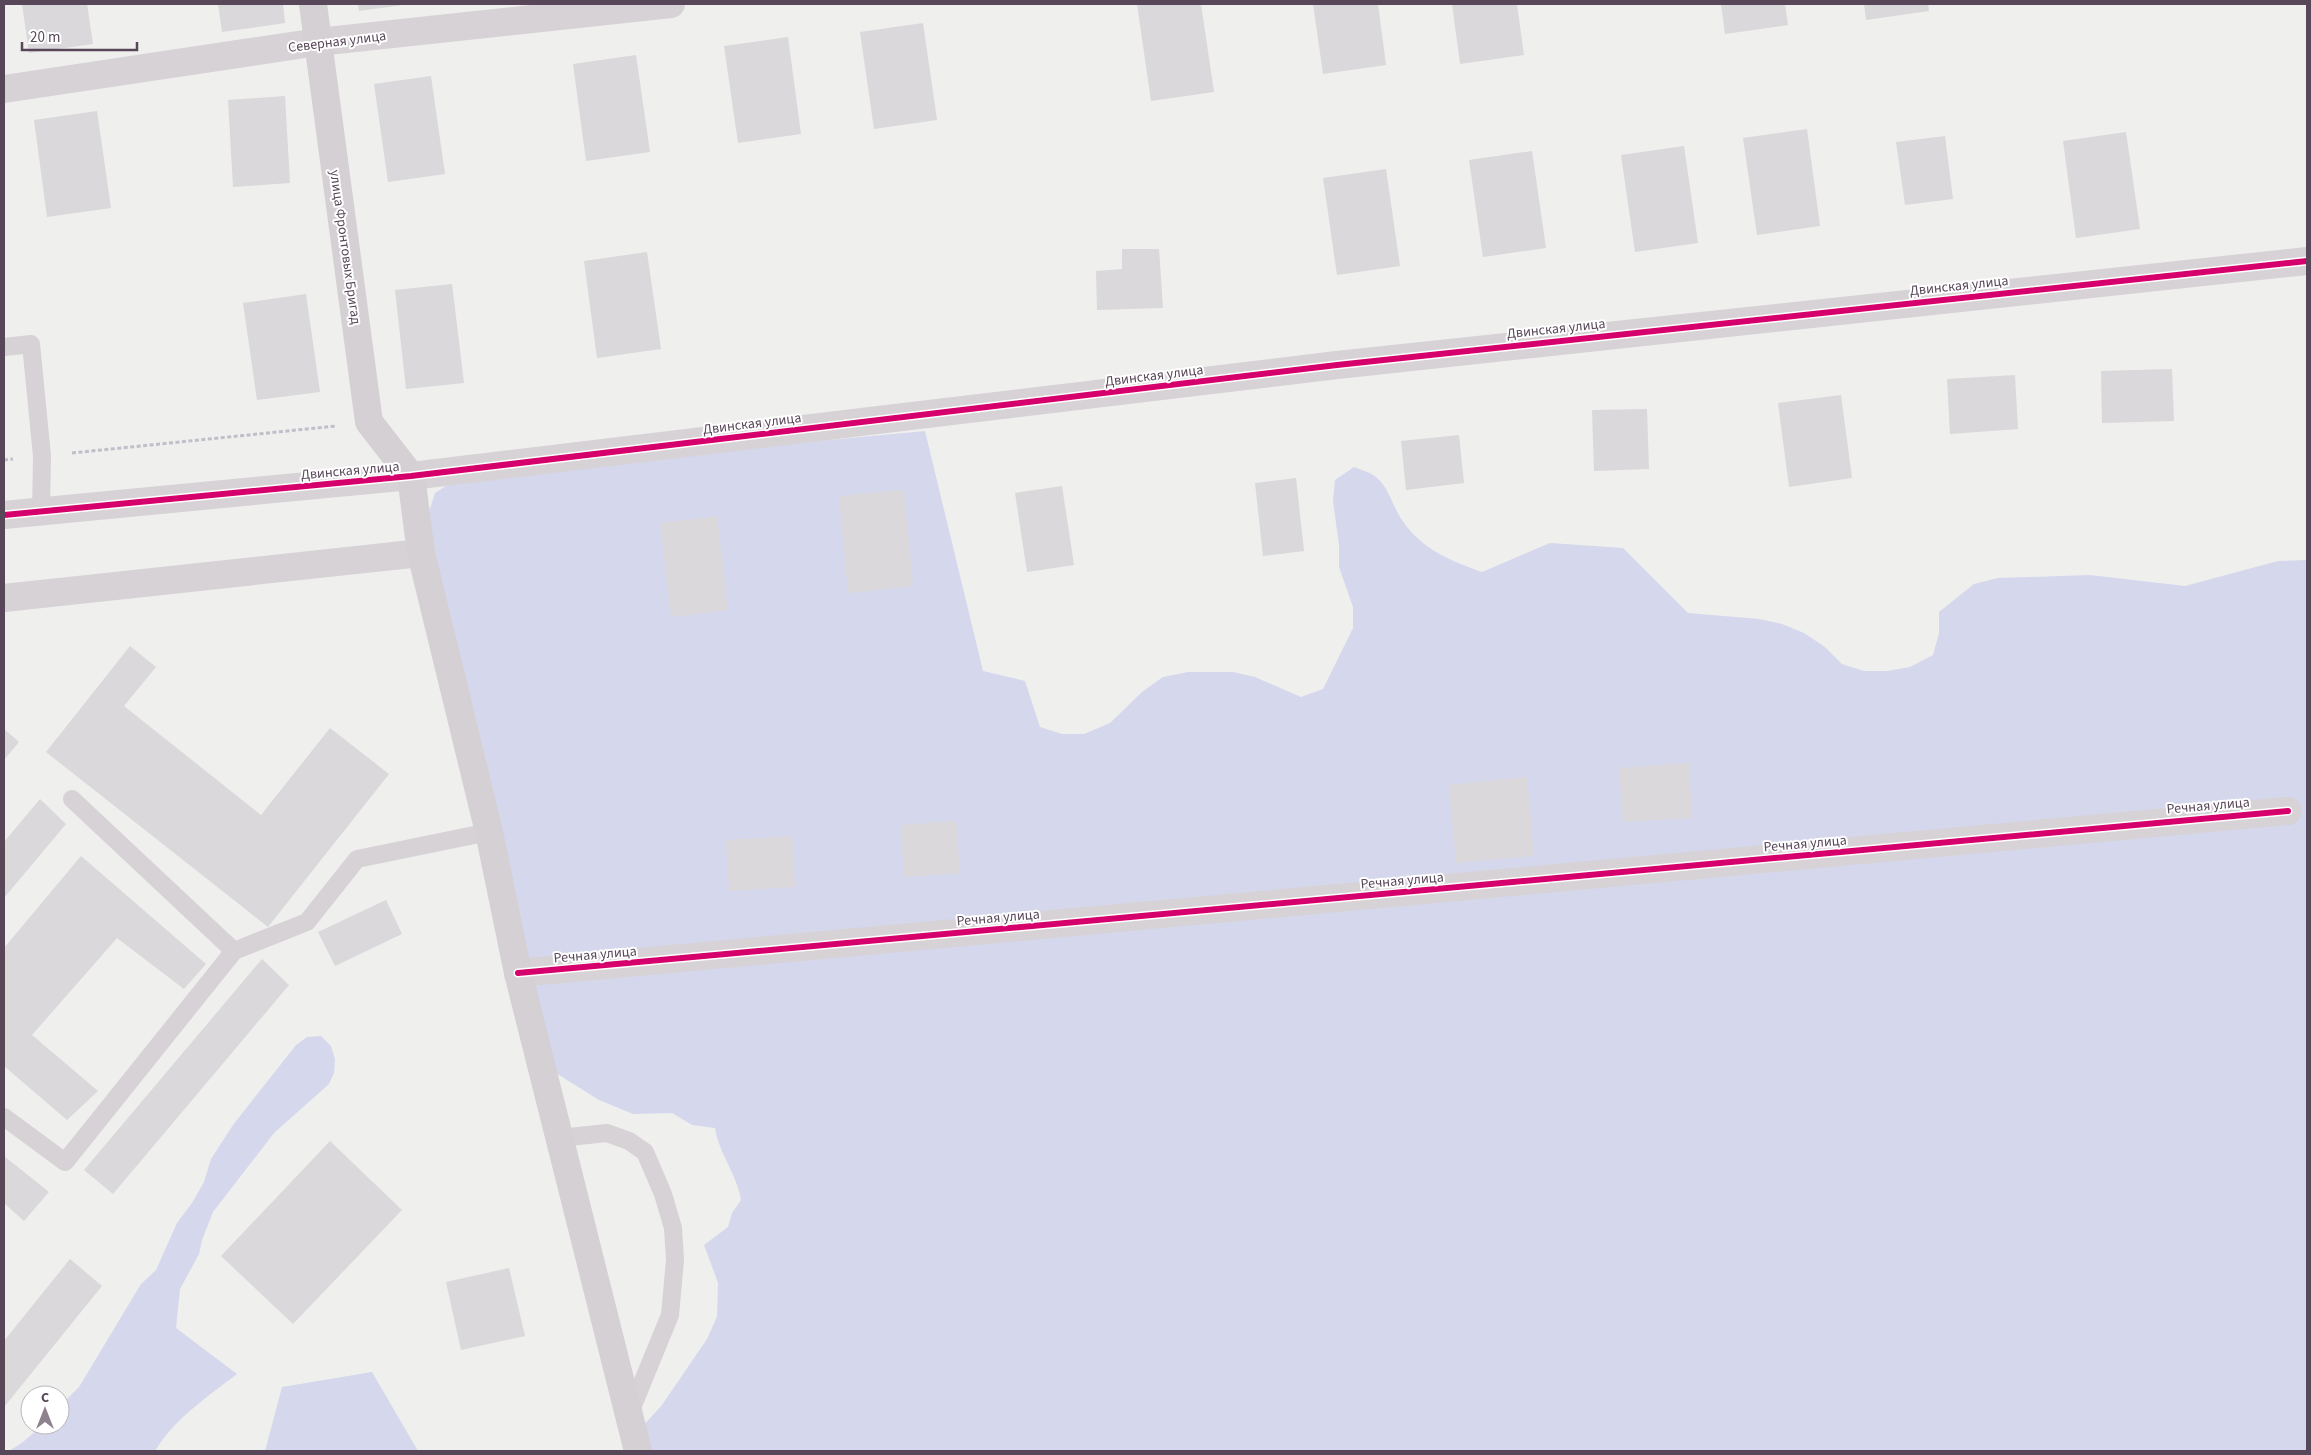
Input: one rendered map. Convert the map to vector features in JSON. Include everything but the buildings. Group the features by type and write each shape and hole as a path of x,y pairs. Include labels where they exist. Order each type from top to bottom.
{"main road":[{"name":"улица Фронтовых Бригад","path":"313,4 369,422"},
{"path":"369,422 411,476 421,553 489,832 518,973 638,1451"}],"street":[{"name":"Северная улица","path":"4,89 318,42 671,4"},
{"name":"Двинская улица","path":"4,515 411,476 1337,365 2307,261"},
{"path":"4,598 421,553"},
{"name":"Речная улица","path":"518,973 2288,811"}],"lane":[{"path":"4,347 31,344 42,456 41,512"},
{"path":"72,799 234,951"},
{"path":"4,1116 65,1162 234,951 307,922 357,859 489,832"},
{"path":"559,1138 607,1133 629,1141 645,1152 663,1194 673,1228 675,1260 670,1315 628,1415"}],"path":[{"path":"4,460 369,422"}],"shaded area":[{"path":"925,431 983,671 1025,681 1040,727 1062,734 1084,734 1110,723 1142,692 1163,677 1188,672 1233,672 1255,677 1301,697 1323,689 1353,628 1353,607 1339,567 1339,545 1333,501 1335,480 1354,467 1371,474 1380,481 1402,520 1418,539 1438,553 1459,563 1482,572 1550,543 1623,548 1688,613 1759,619 1782,624 1804,633 1825,647 1842,664 1864,671 1887,671 1910,667 1933,655 1939,633 1939,612 1974,584 1998,578 2090,575 2185,586 2278,561 2307,560 2307,1451 643,1451 643,1426 662,1405 707,1339 717,1317 718,1283 704,1245 728,1227 732,1213 741,1200 739,1191 720,1147 715,1128 692,1125 672,1113 633,1114 599,1100 551,1070 425,524 435,493 455,480 510,470"},
{"path":"321,1036 331,1046 335,1059 334,1073 329,1084 274,1133 213,1212 202,1240 199,1254 180,1289 176,1328 237,1374 182,1418 155,1451 9,1451 31,1435 70,1435 70,1396 79,1387 141,1284 156,1270 177,1223 192,1203 204,1182 211,1159 233,1125 296,1045 307,1037"},
{"path":"372,1372 418,1451 265,1451 282,1387"}],"cycle path":[{"path":"4,515 411,476 1337,365 2307,261"},
{"path":"518,973 2288,811"}]}
